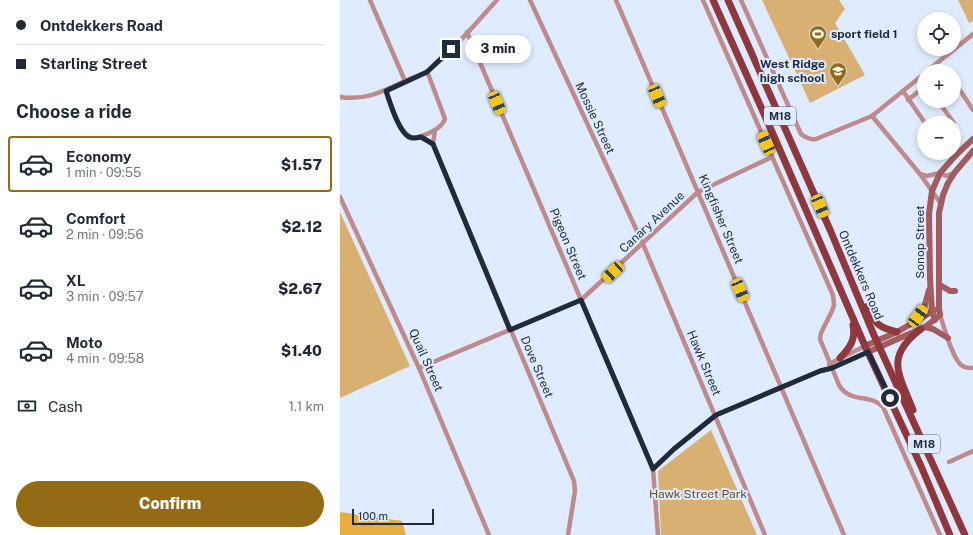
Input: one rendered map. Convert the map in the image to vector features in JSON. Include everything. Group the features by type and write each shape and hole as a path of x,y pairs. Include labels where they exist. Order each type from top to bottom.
{"main road":[{"name":"Ontdekkers Road","path":"713,0 846,300 866,349 921,466 950,535"},
{"name":"Ontdekkers Road","path":"728,0 822,211 878,344 965,535"},
{"path":"857,294 877,324 882,328 897,332"},
{"path":"840,358 851,344 854,333 846,300"},
{"path":"923,328 903,344 897,362 899,375 919,425 924,444"}],"street":[{"path":"370,0 405,81"},
{"path":"340,97 358,98 386,91 427,72 497,0"},
{"name":"Mossie Street","path":"530,0 643,244"},
{"name":"Kingfisher Street","path":"616,0 844,535"},
{"path":"703,0 833,295 834,304 820,338 839,385 846,394 876,401 883,407 940,535"},
{"path":"741,0 801,134 810,140 816,139 872,116 917,79"},
{"name":"Pigeon Street","path":"467,32 653,469 658,535"},
{"path":"936,64 973,34"},
{"path":"386,91 403,132 412,138 421,137 435,130 444,122 445,116 427,72"},
{"path":"902,91 920,116"},
{"path":"961,92 973,110"},
{"path":"908,100 917,93"},
{"path":"872,116 920,174 941,204"},
{"path":"421,137 433,144 435,130"},
{"name":"Sonop Street","path":"938,318 932,312 930,279 929,214 932,191 940,173 973,139"},
{"name":"Dove Street","path":"433,144 574,481 575,491 568,535"},
{"name":"Sonop Street","path":"938,318 940,285 939,213 948,183 965,158 973,151"},
{"name":"Canary Avenue","path":"419,368 581,300 698,192 772,157"},
{"path":"920,174 927,176 940,173 946,176 954,173"},
{"name":"Quail Street","path":"340,197 419,368 490,535"},
{"name":"Hawk Street","path":"643,244 716,415 765,535"},
{"path":"912,324 924,308 928,295 930,279"},
{"path":"940,285 950,291 954,291"},
{"path":"878,344 938,308"},
{"path":"653,469 674,449 716,415 820,371 866,349 923,328 938,318 960,364 973,368"},
{"path":"923,328 933,329 948,338"},
{"path":"831,366 840,358 866,349"},
{"path":"949,462 973,451"}],"green space":[{"name":"sport field 1","path":"762,0 839,0 845,9 835,23 865,75 810,103"},
{"path":"958,0 973,0 973,21 969,23"},
{"path":"340,212 410,366 340,398"},
{"name":"Hawk Street Park","path":"711,430 757,535 661,535 658,471"}],"shaded area":[{"path":"340,512 402,521 406,535 340,535"}],"place":[{"name":"sport field 1","path":"818,49"},
{"name":"West Ridge high school","path":"838,86"}],"route":[{"path":"451,49 427,72 386,91 401,129 409,137 421,137 433,144 510,330 581,300 653,469 674,449 716,415 868,352 890,398"}]}
